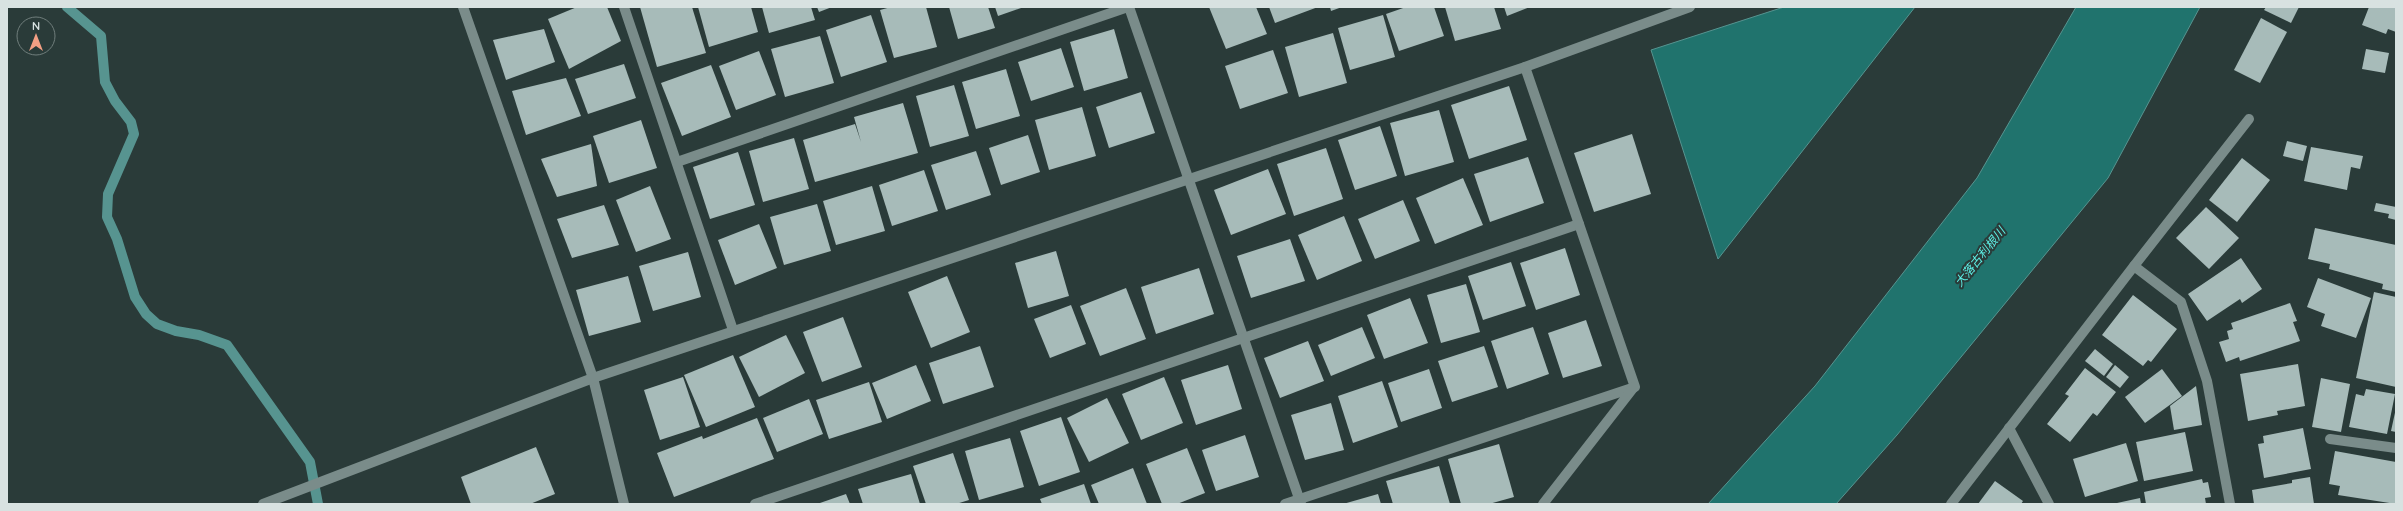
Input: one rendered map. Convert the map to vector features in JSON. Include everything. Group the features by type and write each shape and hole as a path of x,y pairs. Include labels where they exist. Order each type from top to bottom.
{"street":[{"path":"464,7 593,378 624,504"},
{"path":"624,7 733,330"},
{"path":"677,162 1129,7 1187,179 1301,502"},
{"path":"263,504 593,378 733,330 1525,67 1690,7"},
{"path":"1525,67 1635,387"},
{"path":"1951,504 2249,119"},
{"path":"755,504 1579,224"},
{"path":"2134,266 2181,302 2207,381 2230,504"},
{"path":"1285,504 1301,502 1635,387"},
{"path":"1543,504 1635,387"},
{"path":"2009,428 2049,504"},
{"path":"2330,439 2396,448"}],"water":[{"path":"1784,7 1915,7 1718,259 1651,50"},
{"name":"大落古利根川","path":"2076,7 2200,7 2108,178 1897,435 1836,504 1708,504 1815,386 1977,178"}],"building":[{"path":"577,7 607,7 621,41 569,69 548,19"},
{"path":"640,7 692,7 706,53 657,67"},
{"path":"698,7 751,7 758,32 709,47"},
{"path":"762,7 811,7 815,20 769,33"},
{"path":"817,7 832,7 819,12"},
{"path":"891,7 926,7 937,47 894,58 880,10"},
{"path":"949,7 988,7 995,28 958,39"},
{"path":"995,7 1024,7 998,16"},
{"path":"1209,7 1256,7 1267,34 1226,49"},
{"path":"1269,7 1318,7 1275,23"},
{"path":"1330,7 1342,7 1331,11"},
{"path":"1406,7 1434,7 1444,36 1399,51 1386,14"},
{"path":"1445,7 1494,7 1501,29 1455,41"},
{"path":"1504,7 1530,7 1507,16"},
{"path":"2266,7 2299,7 2291,23 2264,10"},
{"path":"2369,7 2396,7 2396,32 2388,29 2386,34 2362,25"},
{"path":"871,15 887,62 841,77 826,30"},
{"path":"1383,15 1395,57 1350,70 1338,28"},
{"path":"2261,18 2287,32 2260,83 2234,70"},
{"path":"544,29 555,62 506,80 493,40"},
{"path":"1114,29 1128,78 1084,91 1070,42"},
{"path":"1333,33 1347,83 1299,97 1285,47"},
{"path":"820,36 834,83 785,97 771,49"},
{"path":"1061,48 1074,87 1031,101 1018,62"},
{"path":"2366,49 2389,53 2385,73 2362,69"},
{"path":"1273,50 1288,93 1240,109 1225,66"},
{"path":"759,51 776,95 736,110 719,66"},
{"path":"624,64 636,98 588,114 575,79"},
{"path":"711,65 731,117 682,136 661,83"},
{"path":"1006,69 1020,116 976,129 962,82"},
{"path":"566,78 581,116 526,135 512,91"},
{"path":"954,85 969,136 930,147 916,96"},
{"path":"1509,86 1527,140 1469,159 1451,105"},
{"path":"1141,92 1155,133 1109,148 1096,107"},
{"path":"903,103 918,153 815,182 803,140 855,124 861,142 854,117"},
{"path":"1082,107 1096,156 1049,170 1035,120"},
{"path":"1439,110 1454,162 1405,176 1390,123"},
{"path":"641,120 657,168 609,183 593,136"},
{"path":"1380,126 1397,176 1355,190 1338,140"},
{"path":"1632,134 1651,194 1594,212 1574,153"},
{"path":"1028,135 1040,172 1001,185 989,148"},
{"path":"794,138 809,189 763,202 749,151"},
{"path":"2287,141 2307,146 2303,161 2283,156"},
{"path":"591,144 597,186 557,197 541,159"},
{"path":"2311,147 2363,156 2360,169 2351,167 2347,190 2304,181"},
{"path":"1326,148 1343,199 1294,216 1277,164"},
{"path":"976,151 991,195 946,210 931,165"},
{"path":"738,152 755,205 710,219 693,167"},
{"path":"1528,157 1544,203 1490,222 1474,174"},
{"path":"2242,158 2270,180 2237,222 2209,200"},
{"path":"1268,169 1286,214 1231,235 1214,190"},
{"path":"924,170 938,211 892,226 879,185"},
{"path":"1463,178 1483,225 1435,244 1416,198"},
{"path":"650,186 671,239 636,252 616,200"},
{"path":"872,186 885,231 836,245 823,201"},
{"path":"1403,200 1420,241 1375,259 1358,219"},
{"path":"2376,203 2396,207 2396,220 2388,218 2389,214 2374,211"},
{"path":"817,204 831,251 784,265 770,217"},
{"path":"604,205 619,245 572,258 557,219"},
{"path":"2206,207 2239,238 2209,269 2176,238"},
{"path":"1344,216 1362,261 1317,280 1298,235"},
{"path":"759,224 777,268 735,285 718,240"},
{"path":"2315,228 2396,245 2396,292 2382,289 2383,284 2329,269 2330,264 2308,259"},
{"path":"1290,239 1305,281 1251,298 1237,256"},
{"path":"1565,248 1580,295 1536,310 1520,263"},
{"path":"1056,251 1069,296 1028,308 1015,263"},
{"path":"688,252 701,297 653,311 639,266"},
{"path":"2241,258 2262,289 2242,303 2240,299 2207,321 2188,294"},
{"path":"1511,262 1526,306 1483,320 1468,276"},
{"path":"1199,268 1214,314 1156,334 1141,287"},
{"path":"628,276 641,322 589,336 576,290"},
{"path":"947,276 970,332 931,348 908,292"},
{"path":"2318,278 2371,298 2356,338 2321,326 2325,314 2307,307"},
{"path":"1466,284 1480,332 1441,343 1427,295"},
{"path":"1126,288 1146,339 1100,356 1080,306"},
{"path":"2374,292 2396,297 2396,387 2356,378"},
{"path":"2133,295 2177,329 2151,362 2148,360 2143,366 2102,335"},
{"path":"1410,298 1428,343 1384,359 1367,315"},
{"path":"2290,303 2297,321 2293,322 2300,341 2240,361 2239,357 2226,362 2219,342 2229,339 2227,331 2233,329 2231,323"},
{"path":"1071,305 1086,344 1050,358 1034,319"},
{"path":"843,317 862,367 822,382 803,332"},
{"path":"1586,320 1602,366 1563,378 1548,333"},
{"path":"1362,327 1375,358 1331,376 1318,345"},
{"path":"1533,327 1549,374 1507,389 1491,341"},
{"path":"786,335 805,373 759,397 739,357"},
{"path":"1308,341 1324,381 1280,398 1264,358"},
{"path":"980,346 994,387 943,404 929,363"},
{"path":"1484,346 1498,387 1452,402 1438,361"},
{"path":"2095,349 2113,364 2104,376 2085,361"},
{"path":"733,355 755,407 706,427 684,375"},
{"path":"2298,364 2305,406 2277,411 2278,415 2248,421 2240,374"},
{"path":"916,365 931,401 887,419 872,383"},
{"path":"1228,365 1242,409 1196,425 1181,380"},
{"path":"2115,365 2129,377 2120,388 2106,377"},
{"path":"2085,368 2116,392 2097,416 2093,413 2070,442 2047,424 2069,396 2065,394"},
{"path":"1429,369 1442,408 1401,422 1388,383"},
{"path":"2162,369 2182,396 2145,423 2125,397"},
{"path":"683,377 700,427 660,440 644,390"},
{"path":"1164,377 1183,423 1141,440 1122,394"},
{"path":"2321,378 2350,384 2341,432 2312,427"},
{"path":"1382,381 1398,427 1353,443 1338,396"},
{"path":"869,382 882,422 829,439 816,400"},
{"path":"2196,386 2202,425 2174,430 2170,406"},
{"path":"2366,389 2395,394 2387,434 2349,427 2356,394 2364,396"},
{"path":"1107,398 1129,443 1089,462 1067,418"},
{"path":"809,399 823,434 777,452 763,418"},
{"path":"1331,403 1344,450 1305,460 1291,415"},
{"path":"2396,408 2396,432 2391,431"},
{"path":"1061,417 1080,472 1039,486 1020,431"},
{"path":"757,418 774,459 674,497 657,453 702,436 703,439"},
{"path":"2303,428 2311,469 2264,478 2258,444 2264,443 2263,436"},
{"path":"2185,432 2193,471 2144,481 2136,442"},
{"path":"1245,435 1259,477 1216,491 1202,450"},
{"path":"1010,438 1024,487 979,500 965,451"},
{"path":"2126,443 2138,481 2085,497 2073,459"},
{"path":"1499,444 1514,497 1489,504 1461,504 1448,459"},
{"path":"536,447 555,494 530,504 471,504 461,477"},
{"path":"1187,448 1205,493 1177,504 1162,504 1146,464"},
{"path":"2335,451 2396,462 2396,504 2338,495 2340,486 2329,484"},
{"path":"953,453 969,500 956,504 926,504 913,466"},
{"path":"1439,466 1450,504 1393,504 1386,481"},
{"path":"1133,468 1147,504 1099,504 1091,485"},
{"path":"911,474 920,504 863,504 858,489"},
{"path":"2310,477 2314,504 2254,504 2252,490 2292,483 2292,480"},
{"path":"2202,479 2203,483 2208,482 2211,497 2205,498 2206,504 2146,504 2144,492"},
{"path":"1995,481 2023,501 2021,504 1978,504"},
{"path":"1084,484 1091,504 1042,504 1040,499"},
{"path":"846,494 850,504 817,504"},
{"path":"1378,494 1381,504 1343,504"},
{"path":"2140,498 2141,504 2117,504 2117,503"}],"waterway":[{"path":"67,7 101,36 105,82 115,101 131,122 134,134 108,194 107,217 117,239 135,297 146,314 157,324 176,331 199,335 227,345 310,462 318,504"}]}
